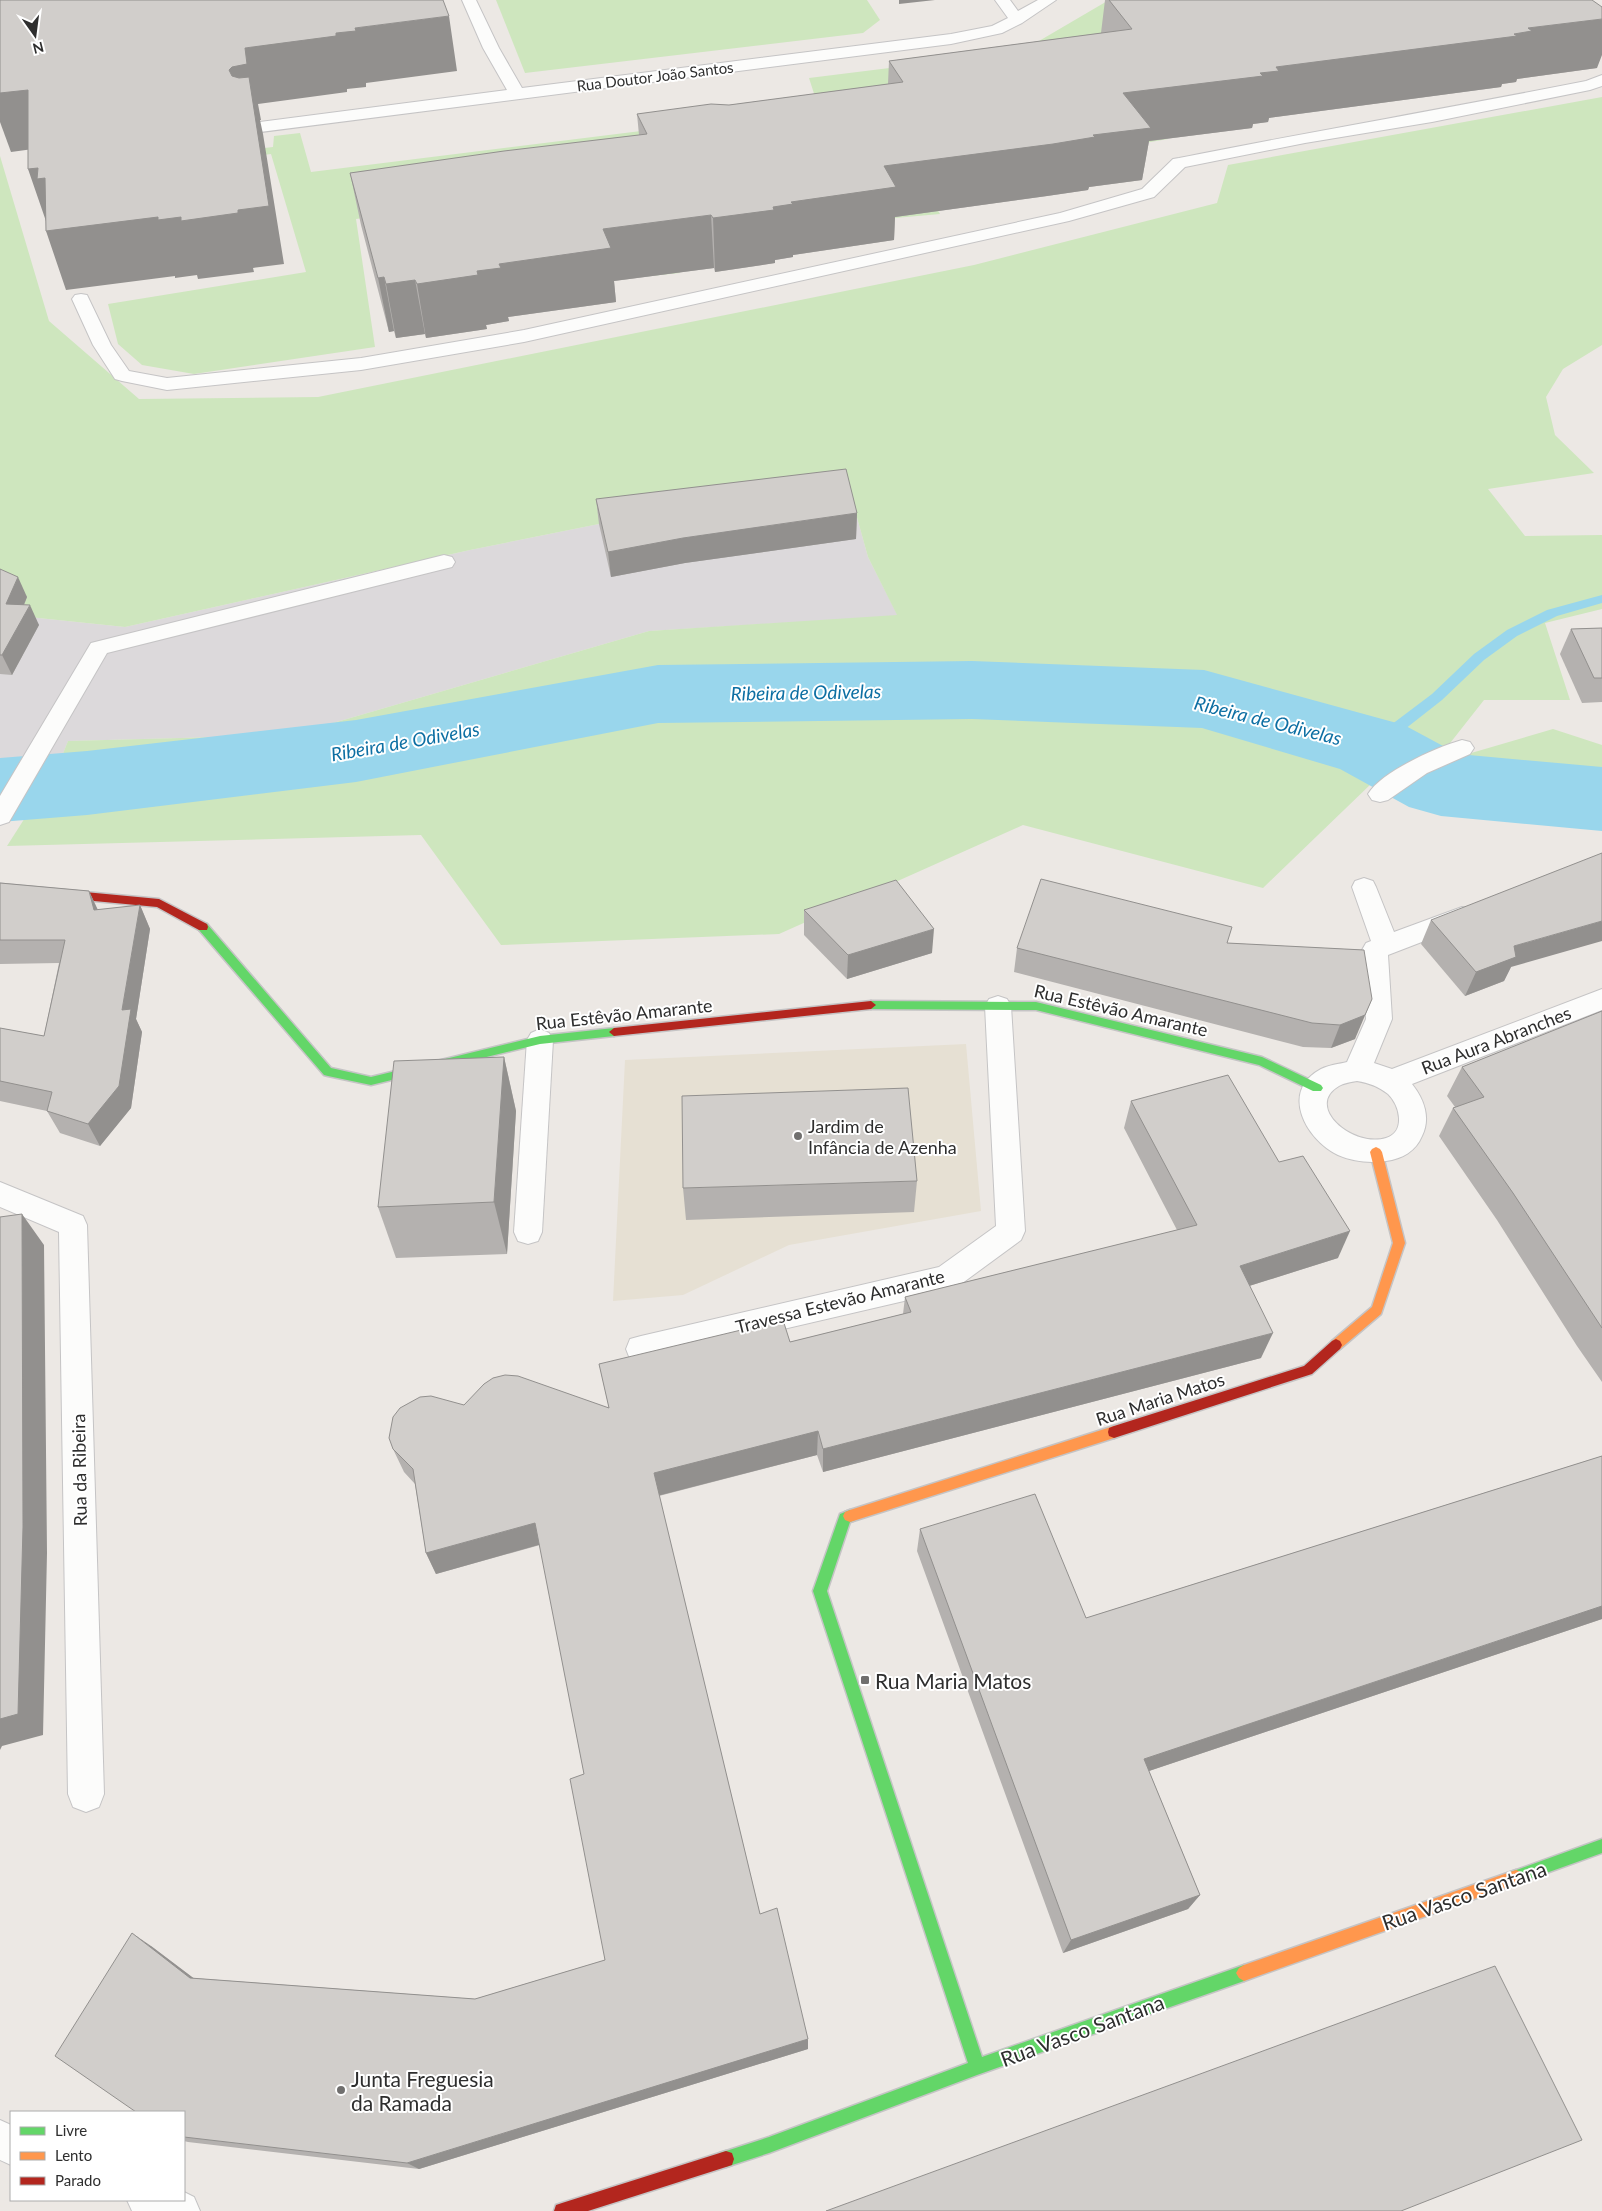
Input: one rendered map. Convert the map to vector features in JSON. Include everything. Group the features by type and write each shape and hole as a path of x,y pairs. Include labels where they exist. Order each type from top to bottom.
{"street":[{"path":"469,0 491,48 516,93"},
{"path":"1002,0 1017,20"},
{"name":"Rua Doutor João Santos","path":"253,128 516,93 929,43 997,30 1050,0"},
{"path":"81,299 102,345 122,375 167,384 361,364 524,336 1063,217 1148,193 1179,163 1305,138 1432,117 1602,80"},
{"path":"0,816 100,648 444,562"},
{"path":"1380,794 1408,772 1434,758 1462,748"},
{"path":"1364,887 1386,946"},
{"name":"Rua Estêvão Amarante","path":"0,888 159,903 200,924 328,1072 372,1081 540,1040 880,1004 1036,1006 1262,1061 1317,1088"},
{"path":"1357,1070 1379,1019 1375,950 1485,906"},
{"name":"Rua Aura Abranches","path":"1390,1081 1602,999"},
{"name":"Travessa Estevão Amarante","path":"642,1349 946,1278 1011,1231 998,1006"},
{"path":"528,1232 540,1040"},
{"path":"1357,1070 1374,1074 1390,1081 1402,1091 1411,1103 1414,1117 1412,1130 1404,1141 1392,1149 1376,1152 1344,1145 1330,1136 1319,1125 1313,1112 1312,1100 1317,1088 1326,1078 1340,1072 1357,1070"},
{"name":"Rua Maria Matos","path":"977,2067 820,1591 845,1518 1308,1370 1378,1310 1400,1243 1376,1152"},
{"name":"Rua da Ribeira","path":"0,1194 73,1225 86,1794"},
{"name":"Rua Vasco Santana","path":"562,2211 769,2145 977,2067 1602,1846"},
{"path":"150,2201 180,2211"}],"shaded area":[{"path":"851,496 868,557 898,616 649,631 292,735 68,741 58,766 0,758 0,614 125,627 470,550 599,524"},
{"name":"Jardim de Infância de Azenha","path":"966,1044 981,1211 789,1245 683,1295 613,1301 625,1060"}],"green space":[{"path":"496,0 867,0 880,20 863,33 525,73"},
{"path":"1109,0 1100,45 1168,139 1127,146 879,109 940,214 895,218 846,136 633,164 680,273 621,279 589,189 356,219 375,347 194,374 142,365 118,344 108,304 306,272 271,154 118,174 202,155 273,147 274,136 300,133 311,172 819,109 809,78 978,57 1039,41"},
{"path":"1602,97 1602,345 1563,369 1546,397 1555,435 1594,473 1488,489 1525,536 1602,535 1602,609 1545,623 1570,700 1484,700 1447,747 1420,755 1437,763 1553,729 1602,745 1602,829 1488,819 1372,783 1263,888 1023,825 779,934 501,945 421,835 7,846 58,766 68,741 292,735 649,631 897,615 868,557 851,496 599,524 470,550 125,627 0,614 0,156 49,321 139,399 318,397 974,265 1217,203 1228,165"}],"building":[{"path":"0,0 443,0 449,16 355,28 356,31 336,33 336,36 245,48 247,64 232,67 229,70 232,76 239,78 249,77 269,206 238,210 238,213 181,221 181,217 158,220 158,217 46,231 45,178 37,179 38,168 28,169 28,90 0,93"},
{"path":"1109,0 1592,0 1602,7 1602,19 1528,28 1532,31 1514,34 1517,36 1276,67 1279,71 1260,73 1263,76 1123,93 1151,128 1093,135 1095,137 1053,144 884,166 896,187 791,202 793,204 773,207 774,210 713,218 711,215 603,229 611,248 499,264 501,268 477,271 478,275 417,284 415,280 386,284 384,277 378,278 350,173 504,151 647,134 637,114 711,104 729,105 903,82 889,61 1132,29"},
{"path":"846,469 857,513 683,538 608,552 596,499"},
{"path":"0,569 18,577 6,604 30,605 2,655 0,655"},
{"path":"1602,628 1602,678 1594,678 1571,629"},
{"path":"1602,853 1602,921 1514,946 1516,957 1476,972 1431,920"},
{"path":"1041,879 1232,927 1227,943 1364,950 1372,999 1365,1015 1340,1025 1312,1023 1017,948"},
{"path":"896,880 934,929 848,955 804,910"},
{"path":"0,883 89,891 94,910 140,905 122,1010 131,1009 119,1086 88,1124 47,1111 52,1092 0,1081 0,1028 44,1036 65,940 0,940"},
{"path":"1602,1011 1602,1328 1513,1193 1453,1108 1484,1097 1462,1067"},
{"path":"504,1057 494,1202 378,1207 394,1061"},
{"path":"1228,1075 1279,1162 1303,1156 1350,1231 1240,1266 1273,1333 823,1449 818,1431 654,1473 760,1914 777,1908 808,2039 407,2163 185,2137 185,2111 135,2111 55,2056 132,1933 190,1978 475,1999 605,1960 570,1779 584,1774 535,1523 426,1553 413,1469 393,1449 389,1438 393,1417 400,1408 420,1397 431,1396 464,1405 484,1384 493,1378 505,1375 518,1376 609,1408 599,1364 783,1320 790,1342 911,1312 905,1297 1197,1225 1131,1101"},
{"path":"908,1088 917,1181 683,1188 682,1096"},
{"path":"22,1214 23,1527 18,1714 0,1719 0,1217"},
{"path":"1602,1456 1602,1606 1144,1759 1200,1895 1071,1940 920,1529 1035,1494 1086,1618"},
{"path":"1495,1966 1582,2140 1401,2211 826,2211"}],"waterway":[{"path":"1372,747 1437,697 1479,657 1512,633 1552,613 1602,599"},
{"name":"Ribeira de Odivelas","path":"0,790 87,783 356,751 658,694 972,690 1204,699 1372,747 1441,784 1602,799"}],"traffic: fast":[{"path":"203,927 328,1072 371,1081 540,1040 614,1032"},
{"path":"871,1005 1036,1006 1262,1061 1317,1088"},
{"path":"850,1516 845,1518 820,1591 977,2067"},
{"path":"1516,1877 1602,1846"},
{"path":"726,2159 769,2145 977,2067 1244,1973"}],"traffic: slow":[{"path":"1336,1345 1377,1310 1399,1243 1376,1152"},
{"path":"850,1516 1114,1432"},
{"path":"1244,1973 1516,1877"}],"traffic: jam":[{"path":"0,888 159,903 203,927"},
{"path":"614,1032 871,1005"},
{"path":"1114,1432 1308,1370 1336,1345"},
{"path":"562,2211 726,2159"}],"place":[{"name":"Jardim de Infância de Azenha","path":"798,1136"},
{"name":"Rua Maria Matos","path":"865,1680"},
{"name":"Junta Freguesia da Ramada","path":"341,2090"}]}
